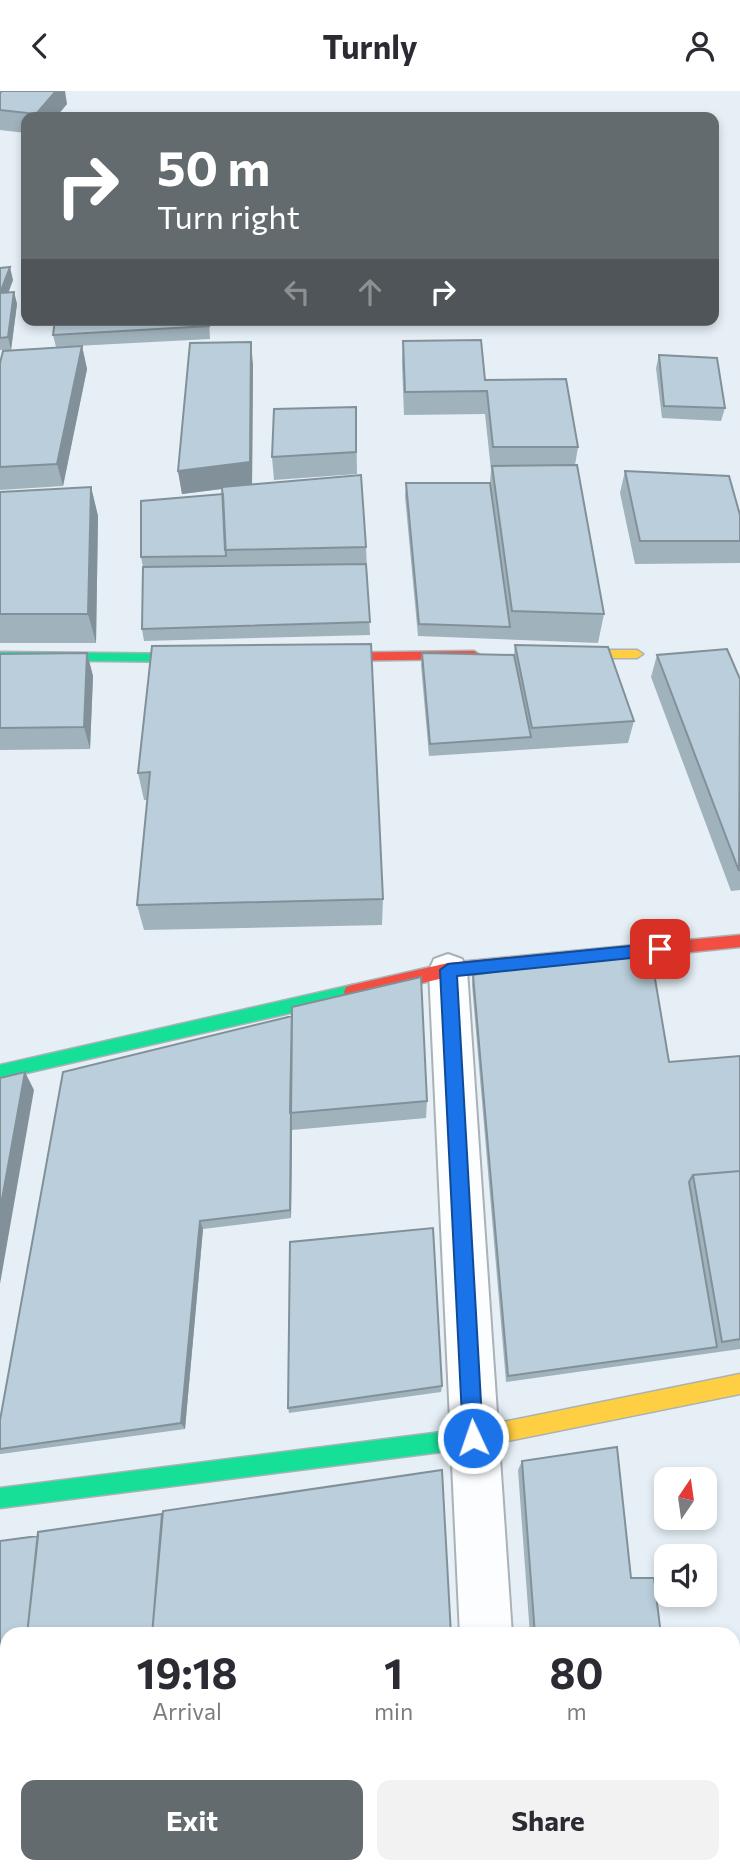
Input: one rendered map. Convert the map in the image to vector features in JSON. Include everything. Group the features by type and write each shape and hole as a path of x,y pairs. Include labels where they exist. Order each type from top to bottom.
{"street":[{"path":"540,655 637,654"},
{"path":"306,657 485,655"},
{"path":"0,656 223,657"},
{"path":"0,1072 448,970 740,941"},
{"path":"448,970 485,1627"},
{"path":"0,1498 473,1438 740,1384"}],"building":[{"path":"56,91 38,112 0,110 0,93"},
{"path":"10,267 0,293 0,268"},
{"path":"14,292 8,337 0,338 0,293"},
{"path":"54,326 209,326 53,335"},
{"path":"481,340 485,380 566,379 578,447 493,447 487,391 405,392 403,341"},
{"path":"251,342 250,462 178,471 190,343"},
{"path":"82,346 57,464 0,467 0,363 3,351"},
{"path":"659,355 717,358 725,408 664,406"},
{"path":"356,407 356,452 272,457 274,409"},
{"path":"577,465 604,614 512,611 492,466"},
{"path":"625,471 729,476 740,515 740,541 640,541"},
{"path":"361,475 366,547 225,550 222,487"},
{"path":"406,483 490,483 510,627 419,624"},
{"path":"91,487 88,614 0,614 0,492"},
{"path":"223,494 226,556 141,557 141,501"},
{"path":"366,564 370,622 142,629 143,567"},
{"path":"371,644 383,899 137,905 150,772 138,773 152,646"},
{"path":"515,645 608,647 634,721 532,728"},
{"path":"727,649 740,679 739,871 657,655"},
{"path":"87,653 84,727 0,728 0,654"},
{"path":"422,653 514,655 531,737 430,744"},
{"path":"650,949 669,1062 740,1056 740,1171 693,1175 689,1182 717,1347 508,1376 473,975"},
{"path":"421,977 427,1101 290,1113 292,1007"},
{"path":"292,1016 290,1210 200,1221 181,1423 0,1449 0,1420 63,1072"},
{"path":"25,1072 0,1210 0,1078"},
{"path":"740,1171 740,1339 722,1342 693,1175"},
{"path":"433,1228 442,1386 288,1408 290,1242"},
{"path":"617,1447 631,1578 654,1578 654,1607 658,1607 660,1627 534,1627 522,1461"},
{"path":"442,1470 451,1627 153,1627 163,1511"},
{"path":"162,1514 153,1627 28,1627 38,1532"},
{"path":"38,1536 28,1627 0,1627 0,1541"}],"traffic: fast":[{"path":"0,656 204,658"},
{"path":"0,1072 352,992"},
{"path":"0,1498 473,1438"}],"traffic: slow":[{"path":"559,654 637,654"},
{"path":"473,1438 740,1384"}],"traffic: jam":[{"path":"321,657 474,655"},
{"path":"352,992 448,970 740,941"}],"route":[{"path":"473,1438 448,970 660,949"}]}
